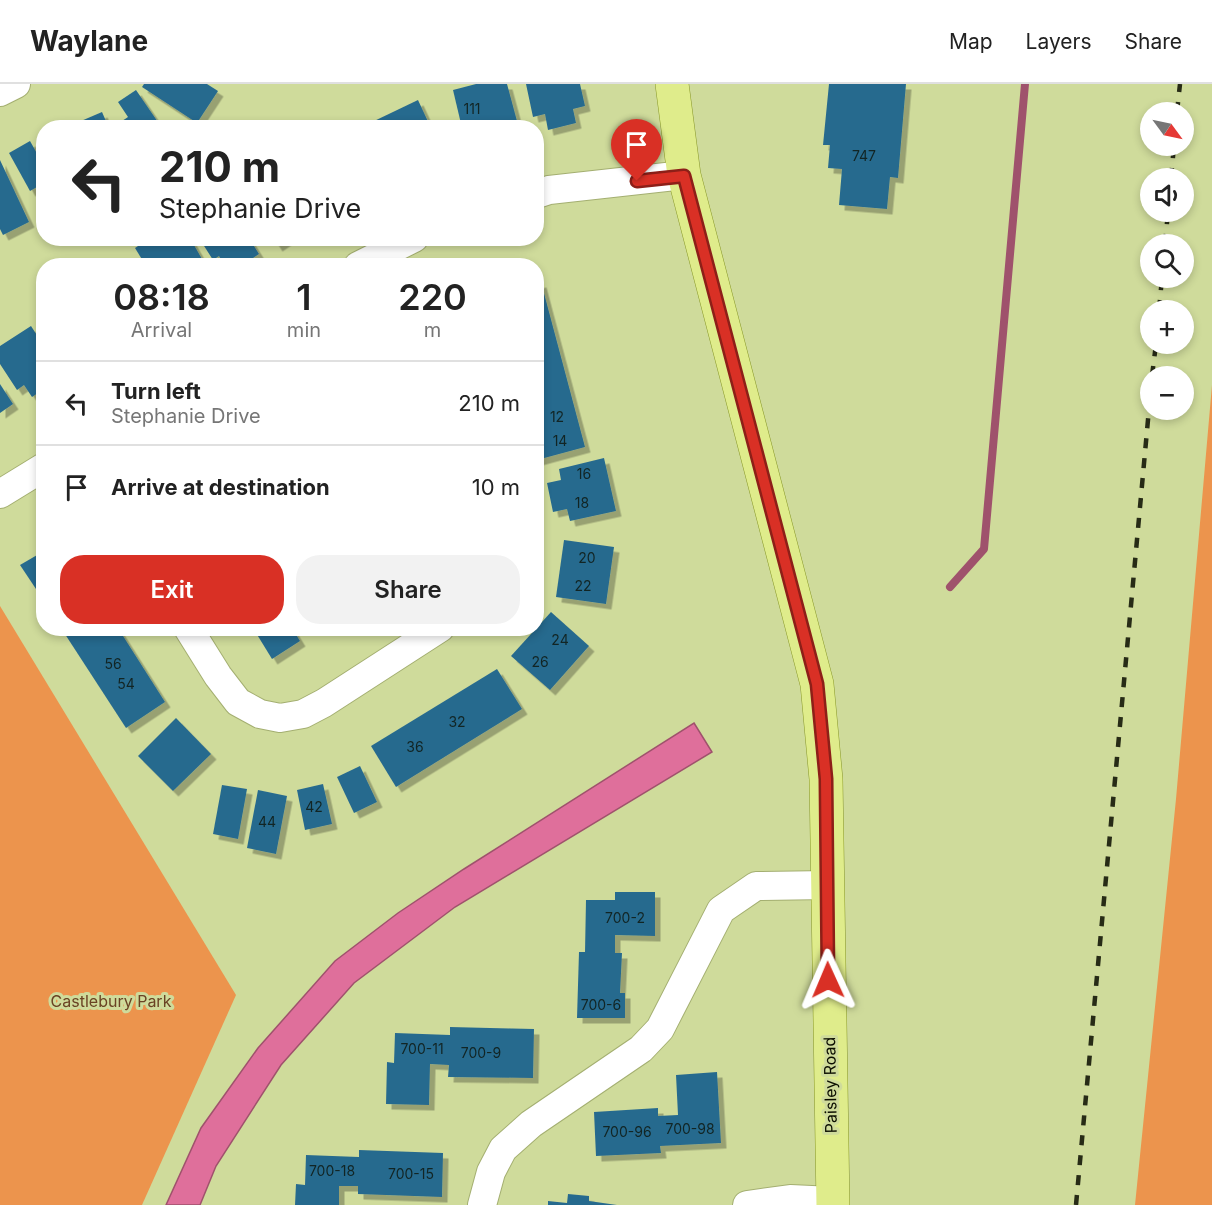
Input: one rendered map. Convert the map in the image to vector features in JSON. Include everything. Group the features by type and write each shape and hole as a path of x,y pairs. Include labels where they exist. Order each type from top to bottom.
{"main road":[{"name":"Paisley Road","path":"672,84 684,176 817,684 826,779 827,958 833,1203"}],"street":[{"path":"0,92 16,84"},
{"path":"544,192 684,176"},
{"path":"377,258 399,246"},
{"path":"0,494 36,472"},
{"path":"193,636 218,676 238,702 260,714 280,718 303,714 324,703 428,636"},
{"path":"482,1205 491,1172 503,1149 531,1124 641,1049 660,1029 721,910 756,886 828,885"},
{"path":"747,1205 783,1200 833,1203"}],"green space":[{"path":"1212,385 1212,1205 1135,1205 1176,799"},
{"name":"Castlebury Park","path":"0,606 236,995 142,1205 0,1205"}],"shaded area":[{"path":"694,723 712,752 455,907 354,983 281,1065 216,1166 200,1205 166,1205 201,1128 258,1048 335,961 398,913 464,869"}],"building":[{"path":"144,84 207,84 218,91 199,120 192,120 142,87"},
{"path":"476,84 507,84 517,120 460,120 453,90"},
{"path":"526,84 580,84 585,106 573,109 576,123 548,130 545,114 533,117"},
{"path":"829,84 906,84 898,178 890,177 887,209 839,205 842,169 828,168 830,145 823,145"},
{"path":"136,90 157,120 124,120 128,117 118,102"},
{"path":"418,100 427,120 376,120"},
{"path":"102,112 106,120 83,120"},
{"path":"30,141 36,152 36,188 30,191 9,153"},
{"path":"0,160 29,222 3,235 0,229"},
{"path":"138,246 195,246 201,258 141,258 135,248"},
{"path":"204,246 254,246 259,254 253,258 220,258 219,256 212,258"},
{"path":"544,293 585,447 544,458"},
{"path":"31,326 36,334 36,394 32,397 24,385 17,390 0,364 0,346"},
{"path":"0,384 13,404 0,413"},
{"path":"604,458 616,511 570,521 567,509 553,512 547,483 561,480 559,469"},
{"path":"564,540 614,547 606,604 556,597"},
{"path":"36,556 36,589 20,565"},
{"path":"551,612 589,646 550,690 511,656 529,636 544,636 544,620"},
{"path":"66,636 123,636 165,702 126,728"},
{"path":"258,636 297,636 300,641 272,659"},
{"path":"497,669 522,709 396,787 371,746"},
{"path":"176,718 211,754 173,791 138,756"},
{"path":"360,766 377,802 354,813 337,777"},
{"path":"323,784 332,824 305,830 297,790"},
{"path":"222,785 247,789 238,839 213,834"},
{"path":"258,790 287,796 276,854 247,848"},
{"path":"615,892 655,892 655,936 615,935 615,953 622,953 620,993 625,993 625,1018 577,1018 579,952 585,952 586,900 615,900"},
{"path":"450,1027 534,1029 533,1078 448,1077 449,1065 430,1064 429,1105 386,1104 387,1062 394,1063 395,1033 450,1035"},
{"path":"717,1072 721,1143 660,1146 661,1153 596,1156 594,1112 658,1108 658,1116 678,1115 676,1075"},
{"path":"359,1150 443,1153 442,1197 358,1194 358,1186 339,1186 339,1205 295,1205 296,1184 305,1185 306,1155 359,1157"},
{"path":"568,1194 589,1196 589,1201 617,1205 548,1205 548,1201 567,1203"}],"waterway":[{"path":"950,587 984,549 1025,84"}],"railway":[{"path":"1178,102 1180,84"},
{"path":"1172,168 1173,156"},
{"path":"1166,234 1167,222"},
{"path":"1160,300 1161,288"},
{"path":"1153,366 1155,354"},
{"path":"1076,1205 1148,420"}],"route":[{"path":"637,181 684,176 754,435 817,684 826,779 828,980"}]}
